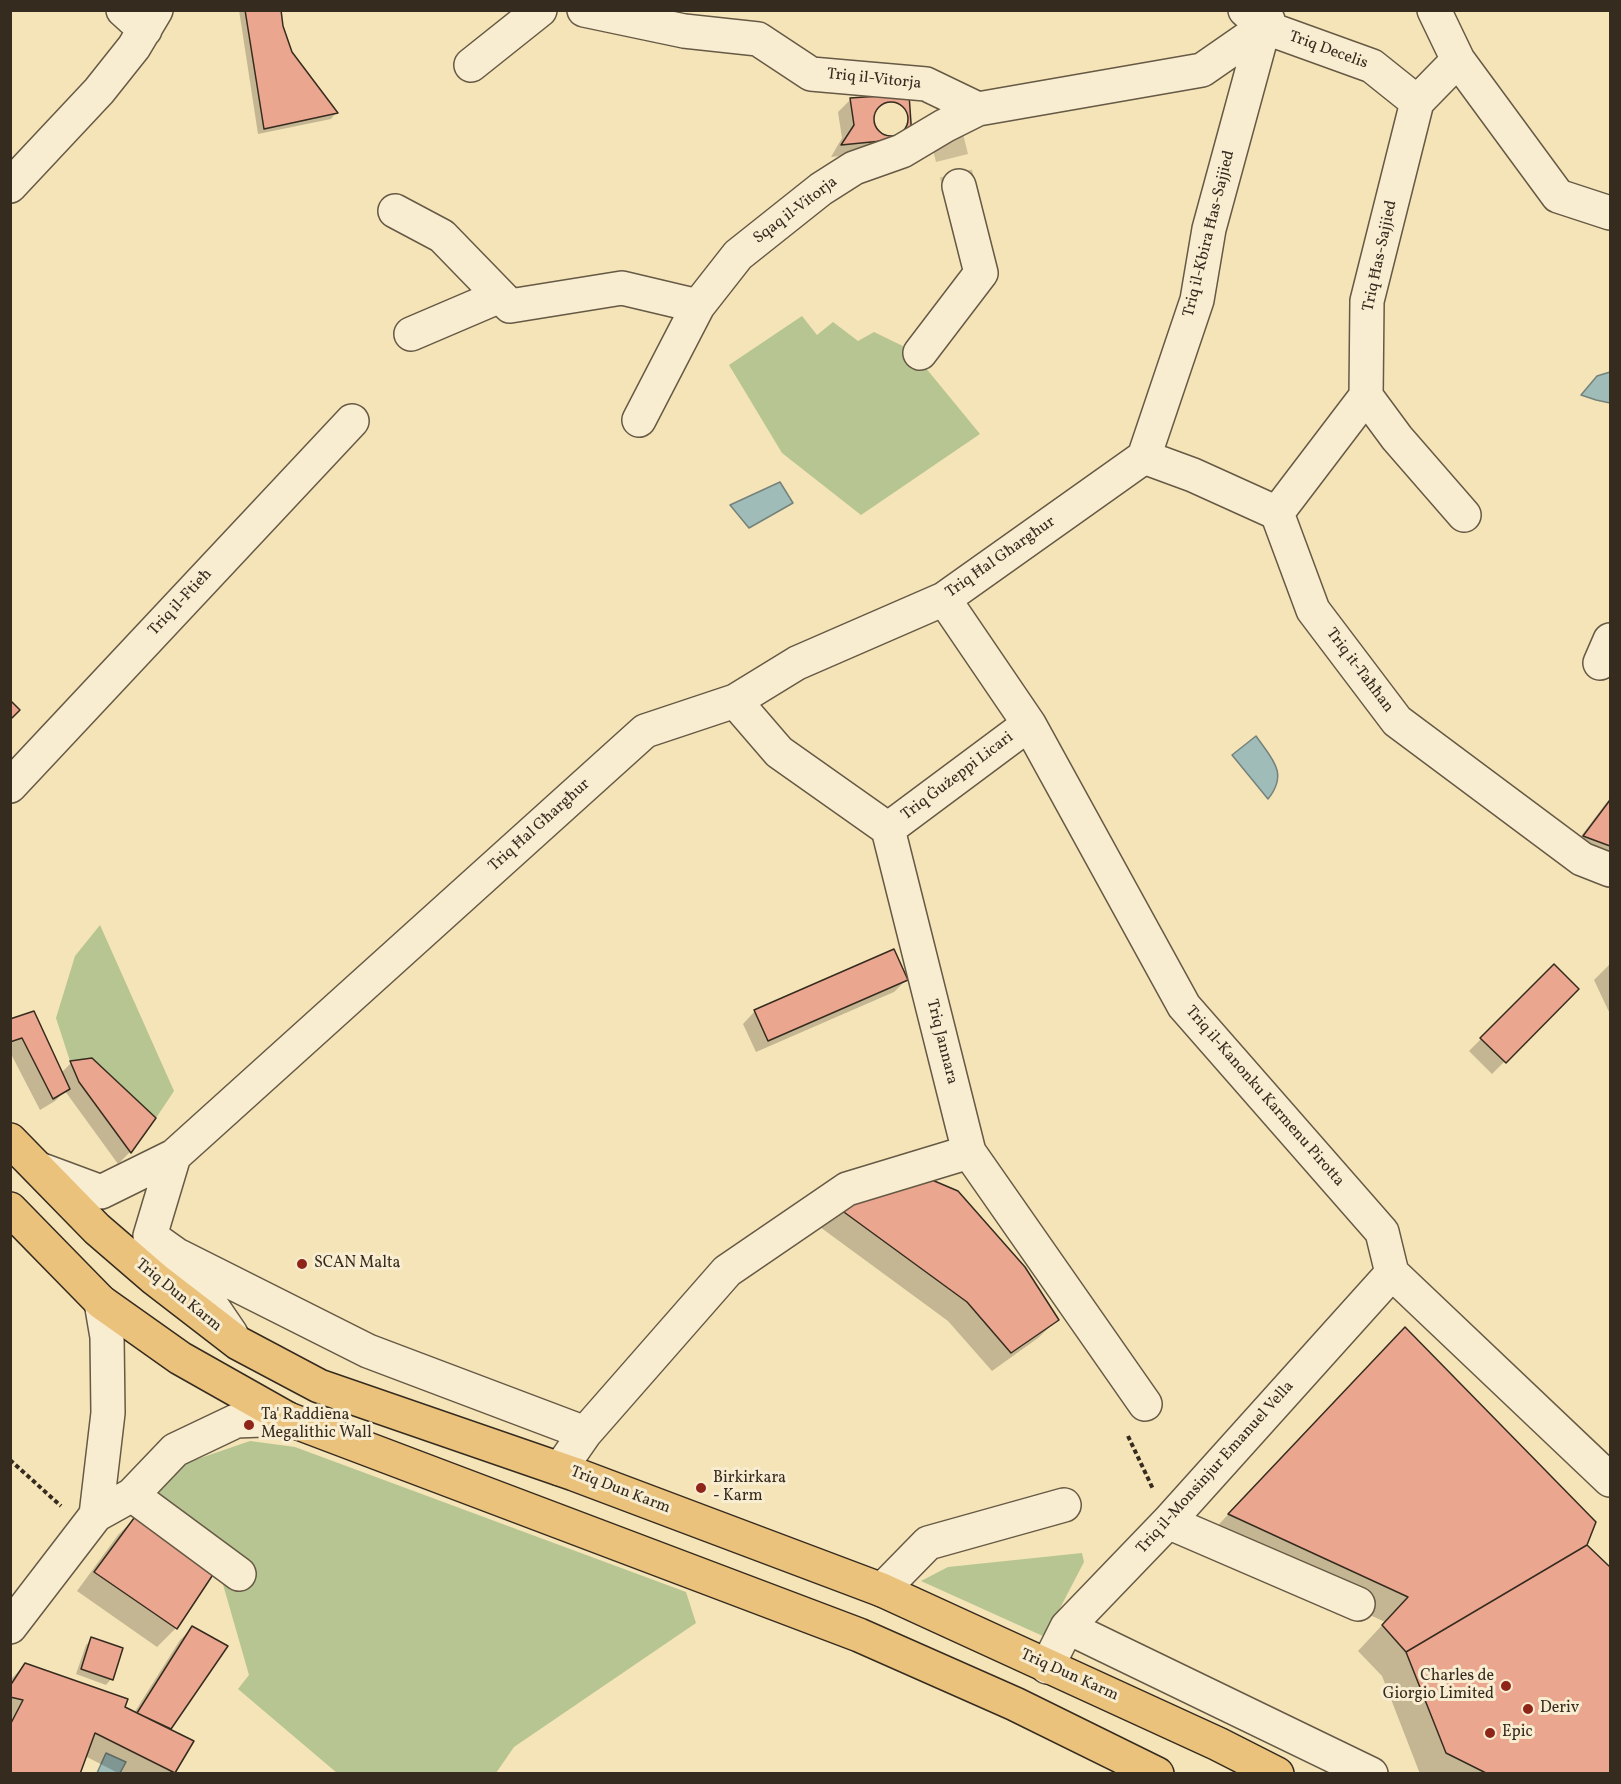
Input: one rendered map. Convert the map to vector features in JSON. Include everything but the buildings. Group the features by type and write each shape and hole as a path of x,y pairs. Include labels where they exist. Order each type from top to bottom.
{"highway":[{"name":"Triq Dun Karm","path":"10,1140 97,1229 155,1279 238,1343 319,1386 560,1469 882,1590 1277,1773"},
{"path":"10,1209 101,1302 180,1358 288,1419 859,1635 1015,1704 1157,1773"}],"street":[{"path":"471,65 540,10"},
{"name":"Triq il-Vitorja","path":"584,10 689,21 758,39 812,74 926,84 978,109"},
{"path":"1434,10 1458,60 1558,196 1611,213"},
{"path":"978,109 1202,70 1261,16"},
{"name":"Triq Decelis","path":"1261,16 1372,66 1417,102"},
{"name":"Triq il-Kbira Ħas-Sajjied","path":"1144,457 1197,300 1209,229 1261,16"},
{"path":"10,186 99,91 134,47 141,17"},
{"path":"1417,102 1458,60"},
{"name":"Triq Ħas-Sajjied","path":"1366,396 1367,301 1417,102"},
{"name":"Sqaq il-Vitorja","path":"639,420 698,306 738,255 820,189 854,168 902,151 978,109"},
{"path":"920,353 981,273 959,186"},
{"path":"395,211 442,237 510,306 622,288 698,306"},
{"path":"411,334 500,296"},
{"path":"1144,457 1193,475 1277,513 1366,396 1397,438 1464,515"},
{"name":"Triq il-Ftieħ","path":"10,786 352,421"},
{"name":"Triq Ħal Għargħur","path":"39,1169 101,1192 174,1156 645,731 735,701 797,663 944,599 1144,457"},
{"name":"Triq it-Taħħan","path":"1277,513 1313,610 1396,721 1582,858 1611,870"},
{"name":"Triq il-Kanonku Karmenu Pirotta","path":"944,599 1029,724 1184,1006 1382,1232 1392,1274"},
{"path":"735,701 779,752 888,829"},
{"name":"Triq Ġużeppi Licari","path":"888,829 1029,724"},
{"name":"Triq Jannara","path":"888,829 969,1152 1145,1404"},
{"path":"560,1469 585,1433 727,1271 847,1189 969,1152"},
{"path":"174,1156 150,1236 178,1256 238,1343"},
{"name":"Triq Dun Karm","path":"178,1256 368,1351 585,1433"},
{"path":"1392,1274 1611,1480"},
{"name":"Triq il-Monsinjur Emanuel Vella","path":"1047,1667 1067,1627 1168,1522 1392,1274"},
{"path":"91,1522 108,1413 107,1337 101,1302"},
{"path":"10,1627 91,1522 132,1496 175,1450 236,1420 288,1419"},
{"path":"132,1496 239,1574"},
{"path":"882,1590 928,1543 1064,1505"},
{"path":"1168,1522 1358,1604"},
{"path":"1067,1627 1371,1773"}],"path":[{"path":"1126,1431 1168,1522"},
{"path":"10,1460 91,1522"}],"green space":[{"path":"802,316 817,335 833,322 858,341 874,332 911,350 980,434 861,515 782,453 729,365"},
{"path":"100,925 174,1091 156,1118 92,1059 70,1061 56,1018 75,956"},
{"path":"250,1441 295,1447 686,1592 696,1623 514,1747 496,1773 337,1773 238,1689 249,1675 218,1567 150,1497 186,1463"},
{"path":"1082,1553 1084,1562 1045,1637 921,1581 948,1567"}],"water":[{"path":"1610,372 1610,403 1581,395 1597,376"},
{"path":"780,482 793,503 749,528 730,505"},
{"path":"1256,736 1272,759 1278,774 1274,790 1268,799 1232,755"},
{"path":"106,1753 126,1762 120,1773 97,1773"}],"tunnel":[{"path":"944,126 959,186"}],"place":[{"name":"SCAN Malta","path":"302,1264"},
{"name":"Ta' Raddiena Megalithic Wall","path":"249,1425"},
{"name":"Birkirkara - Karm","path":"701,1488"},
{"name":"Charles de Giorgio Limited","path":"1506,1686"},
{"name":"Deriv","path":"1528,1709"},
{"name":"Epic","path":"1490,1733"}]}
